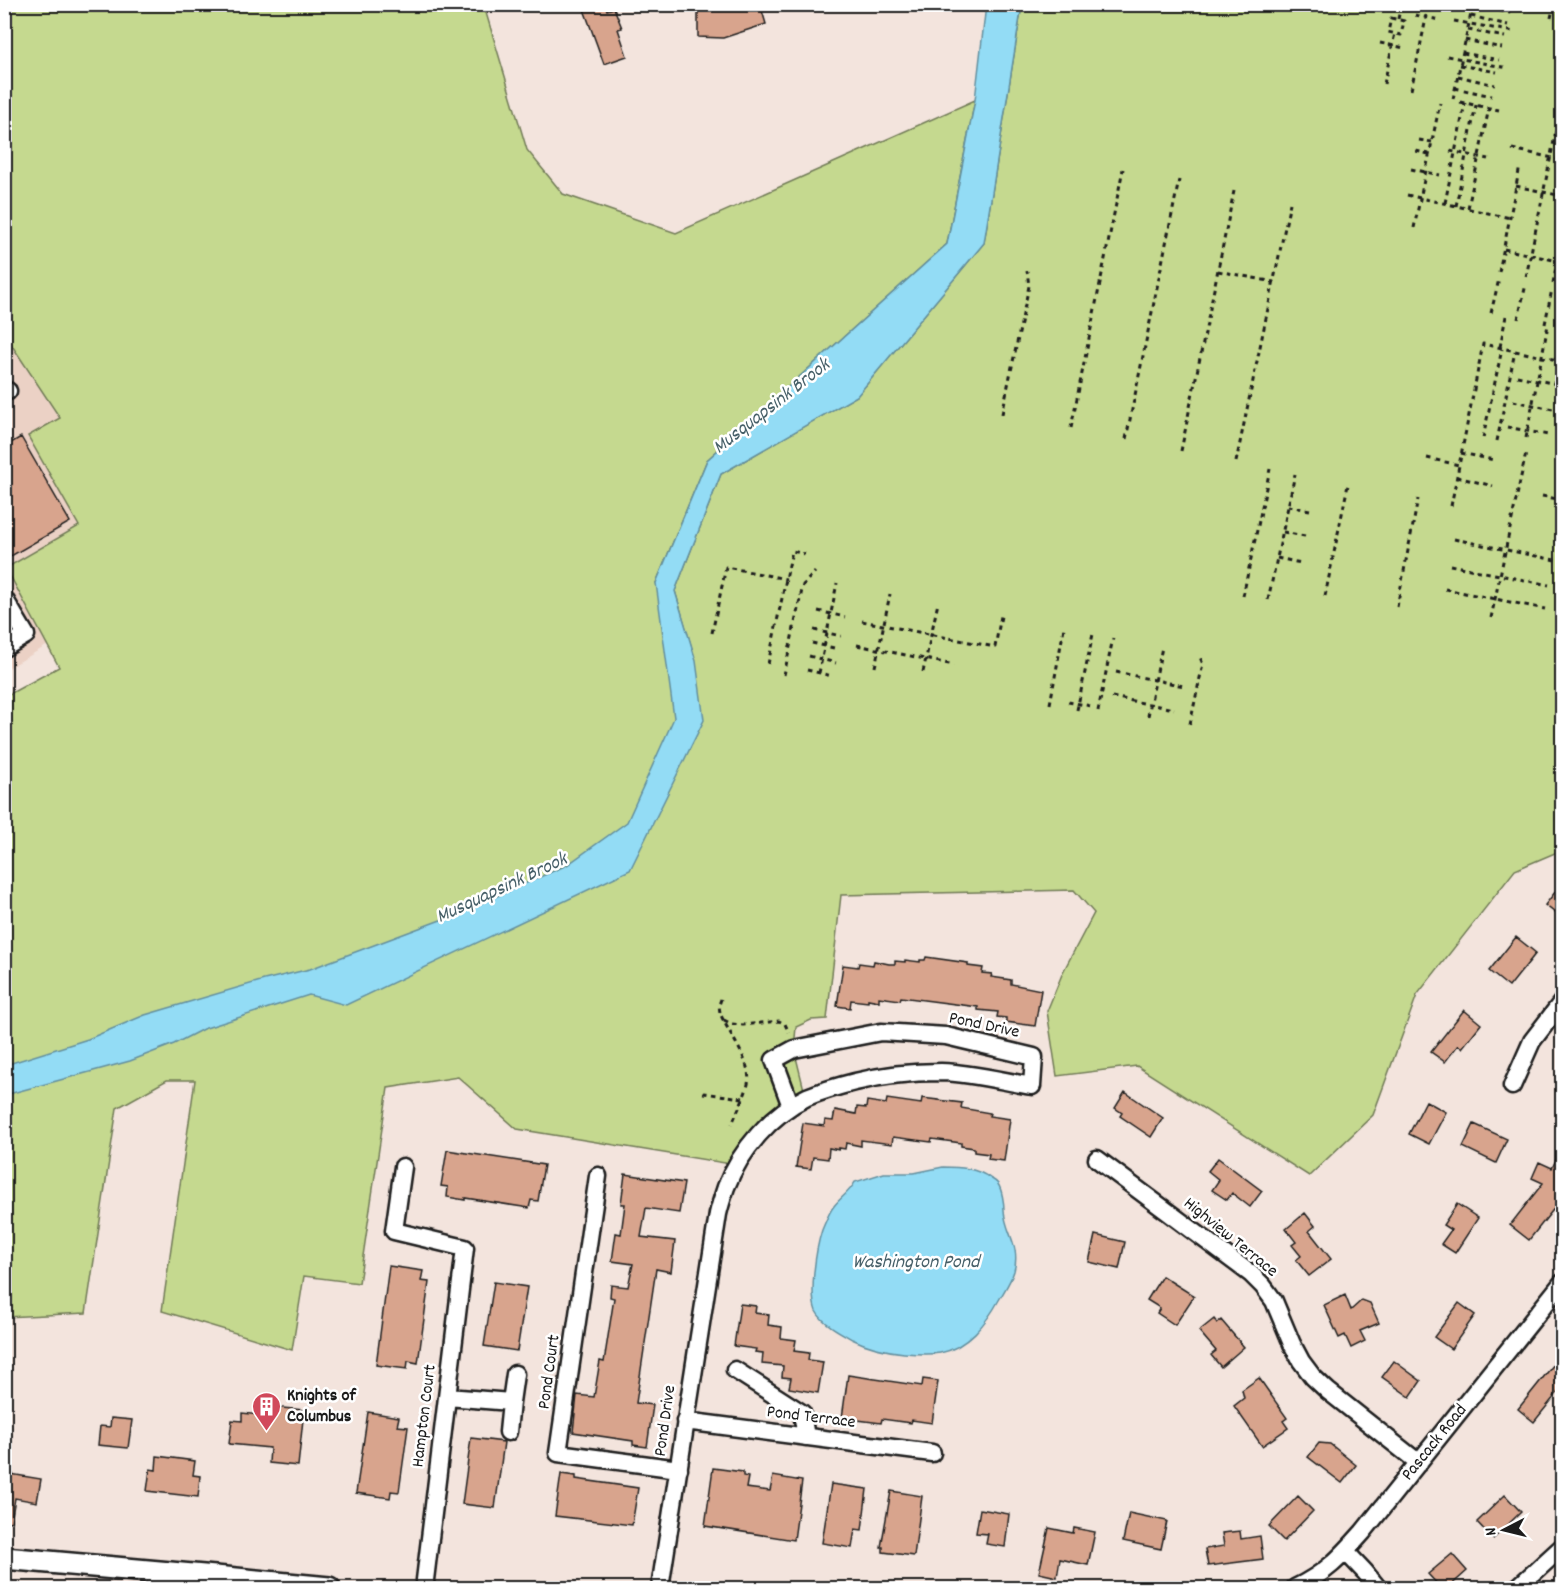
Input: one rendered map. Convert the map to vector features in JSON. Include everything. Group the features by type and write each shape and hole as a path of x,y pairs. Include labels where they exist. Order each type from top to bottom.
{"main road":[{"path":"4,1558 329,1588"}],"street":[{"path":"4,598 26,635 4,648"},
{"path":"1512,1086 1532,1041 1563,1002"},
{"name":"Pond Drive","path":"660,1588 718,1214 726,1187 751,1144 770,1123 791,1106 838,1086 876,1077 942,1072 975,1075 1032,1086 1034,1057 946,1036 881,1032 794,1048 774,1060 791,1106"},
{"name":"Highview Terrace","path":"1097,1159 1257,1280 1274,1301 1292,1344 1313,1377 1419,1462"},
{"name":"Hampton Court","path":"403,1167 394,1231 465,1248 425,1580 426,1588"},
{"name":"Pond Court","path":"598,1176 558,1453 679,1469"},
{"name":"Pascack Road","path":"1295,1588 1312,1580 1346,1552 1563,1283"},
{"path":"735,1370 802,1413 806,1437"},
{"path":"508,1432 515,1374"},
{"path":"447,1397 511,1402"},
{"name":"Pond Terrace","path":"685,1421 932,1453"},
{"path":"1517,1588 1563,1547"},
{"path":"1346,1552 1378,1588"}],"path":[{"path":"1398,19 1401,4"},
{"path":"1422,4 1442,9"},
{"path":"1551,18 1554,4"},
{"path":"1411,90 1429,5"},
{"path":"1453,99 1473,5 1510,13"},
{"path":"1415,15 1440,20"},
{"path":"1471,16 1508,25"},
{"path":"1391,18 1398,19 1404,21 1401,35 1388,32 1391,18"},
{"path":"1454,21 1515,32"},
{"path":"1468,30 1505,37"},
{"path":"1384,84 1395,33"},
{"path":"1465,40 1502,48"},
{"path":"1380,43 1404,48"},
{"path":"1463,52 1499,60"},
{"path":"1447,56 1508,68"},
{"path":"1460,65 1497,72"},
{"path":"1458,76 1495,85"},
{"path":"1455,88 1492,96"},
{"path":"1460,102 1499,110"},
{"path":"1414,228 1440,103"},
{"path":"1445,203 1465,103"},
{"path":"1456,206 1476,105"},
{"path":"1468,208 1489,108"},
{"path":"1526,277 1557,126"},
{"path":"1419,140 1432,142"},
{"path":"1512,149 1563,160"},
{"path":"1416,151 1430,154"},
{"path":"1450,151 1489,159"},
{"path":"1499,272 1520,166"},
{"path":"1071,428 1123,169"},
{"path":"1411,169 1440,175"},
{"path":"1126,439 1179,180"},
{"path":"1516,186 1563,196"},
{"path":"1181,451 1234,192"},
{"path":"1407,195 1510,218"},
{"path":"1236,462 1290,203"},
{"path":"1553,283 1563,236"},
{"path":"1504,249 1558,261"},
{"path":"1002,414 1029,286 1027,271"},
{"path":"1218,271 1274,282"},
{"path":"1491,313 1498,279"},
{"path":"1518,319 1526,284"},
{"path":"1526,438 1542,356 1551,289"},
{"path":"1483,438 1506,316"},
{"path":"1451,506 1483,344 1563,360"},
{"path":"1497,441 1515,351"},
{"path":"1517,376 1563,385"},
{"path":"1513,401 1553,409"},
{"path":"1557,450 1563,423"},
{"path":"1507,427 1548,435"},
{"path":"1461,453 1494,460"},
{"path":"1491,618 1526,453"},
{"path":"1427,458 1459,465"},
{"path":"1243,596 1270,469"},
{"path":"1268,600 1294,474"},
{"path":"1456,477 1493,486"},
{"path":"1325,596 1348,485"},
{"path":"1542,496 1563,500"},
{"path":"1397,607 1418,499"},
{"path":"1288,506 1310,510"},
{"path":"1282,532 1305,537"},
{"path":"1454,539 1555,561"},
{"path":"768,664 792,551 805,554"},
{"path":"1277,558 1301,563"},
{"path":"1450,565 1549,585"},
{"path":"712,633 726,567 786,579"},
{"path":"784,675 803,585 815,572"},
{"path":"819,673 837,583"},
{"path":"1445,589 1545,609"},
{"path":"875,667 890,594"},
{"path":"923,672 938,603"},
{"path":"818,611 845,617"},
{"path":"862,621 995,647 1001,616"},
{"path":"1050,704 1064,628"},
{"path":"814,630 841,636"},
{"path":"1077,710 1093,634"},
{"path":"1098,711 1113,638"},
{"path":"812,643 838,649"},
{"path":"857,645 954,664"},
{"path":"1148,716 1162,648"},
{"path":"1190,724 1203,664 1199,655"},
{"path":"809,656 836,663"},
{"path":"807,670 832,676"},
{"path":"1116,672 1184,686"},
{"path":"1112,698 1174,709"},
{"path":"1068,702 1091,706"},
{"path":"721,999 719,1005 722,1019 749,1073 747,1087 732,1124"},
{"path":"722,1019 743,1026 779,1021 785,1024 789,1033"},
{"path":"703,1093 743,1098"}],"shaded area":[{"path":"11,344 60,419 28,436 79,526 6,568 48,645 5,670 4,348"}],"green space":[{"path":"450,4 451,12 484,6 527,150 563,194 676,233 975,100 947,244 707,460 656,583 694,656 675,591 721,474 857,396 984,243 1021,11 1019,5 1562,5 1562,850 1515,870 1417,995 1373,1115 1309,1176 1137,1066 1057,1076 1047,1011 1063,972 1094,913 1074,890 841,895 827,1019 811,1020 796,1027 794,1049 806,1098 737,1165 517,1129 458,1077 388,1088 359,1283 304,1276 292,1350 162,1311 195,1080 167,1080 117,1108 86,1313 5,1317 4,697 59,667 6,568 79,526 28,436 60,418 11,344 5,348 5,5"}],"water":[{"name":"Musquapsink Brook","path":"986,5 1019,5 1021,11 984,243 857,396 721,474 675,591 696,661 704,720 630,870 346,1005 309,995 203,1029 174,1044 130,1061 5,1095 5,1065 88,1039 145,1015 310,969 454,915 567,865 627,822 674,718 656,583 707,460 947,244 975,100"},
{"name":"Washington Pond","path":"943,1167 979,1172 996,1182 1001,1190 1016,1262 1011,1278 989,1317 959,1346 931,1354 904,1353 877,1348 852,1339 832,1327 816,1311 813,1294 814,1271 820,1238 832,1208 855,1182 884,1173 914,1173"}],"building":[{"path":"582,4 605,4 607,10 614,8 622,28 618,29 627,56 604,64"},
{"path":"698,4 760,4 766,24 723,38 698,37"},
{"path":"21,437 70,522 4,560 4,447"},
{"path":"1563,882 1563,919 1545,905"},
{"path":"1516,937 1536,953 1509,987 1489,971"},
{"path":"926,957 968,963 968,966 983,968 982,973 992,974 991,977 1011,980 1011,984 1041,990 1035,1026 1006,1022 1006,1018 997,1017 998,1012 978,1010 978,1007 901,997 900,1000 879,997 879,1001 868,999 868,1002 851,1000 850,1008 837,1006 843,965 858,967 859,963 873,965 874,961 889,964 895,964 895,961 905,962 905,960 920,962"},
{"path":"1464,1010 1481,1024 1462,1048 1458,1045 1445,1062 1431,1052"},
{"path":"1125,1092 1163,1118 1151,1137 1120,1116 1122,1113 1115,1108"},
{"path":"922,1098 962,1103 961,1108 1010,1119 1004,1161 988,1159 989,1154 974,1152 974,1148 961,1146 961,1143 893,1137 892,1144 861,1140 861,1146 846,1143 845,1149 829,1148 828,1159 813,1157 811,1169 796,1167 803,1123 824,1126 825,1120 833,1121 835,1110 856,1114 857,1107 866,1108 867,1101 886,1104 887,1099 921,1104"},
{"path":"1426,1101 1446,1112 1429,1144 1409,1134"},
{"path":"1474,1124 1507,1139 1496,1163 1463,1147"},
{"path":"1563,1146 1563,1192 1556,1206 1529,1240 1510,1225 1543,1183 1532,1178 1539,1162 1552,1168"},
{"path":"447,1150 544,1165 538,1201 531,1200 529,1208 447,1197 448,1187 441,1186"},
{"path":"1218,1158 1262,1191 1250,1207 1232,1193 1227,1200 1212,1190 1219,1180 1208,1171"},
{"path":"625,1174 684,1183 679,1213 646,1208 641,1237 675,1241 671,1272 656,1269 636,1403 653,1405 647,1447 633,1445 633,1441 573,1432 577,1395 594,1397 600,1361 604,1362 614,1298 610,1297 611,1285 628,1287 633,1264 612,1261 616,1233 621,1234 625,1204 621,1204"},
{"path":"1457,1204 1478,1218 1455,1253 1441,1244 1451,1230 1443,1225"},
{"path":"1305,1213 1315,1226 1309,1231 1331,1259 1309,1276 1296,1260 1301,1256 1292,1245 1296,1242 1286,1229"},
{"path":"1095,1235 1125,1242 1119,1269 1089,1262"},
{"path":"389,1266 423,1271 421,1281 429,1282 418,1363 408,1361 407,1369 376,1365"},
{"path":"1162,1276 1194,1296 1175,1325 1157,1313 1160,1308 1147,1300"},
{"path":"494,1282 527,1287 517,1351 484,1346"},
{"path":"1345,1295 1351,1310 1362,1300 1370,1303 1379,1323 1360,1331 1365,1341 1351,1348 1345,1335 1339,1338 1324,1305"},
{"path":"1459,1303 1475,1315 1451,1349 1434,1337"},
{"path":"740,1304 756,1306 755,1313 769,1315 768,1325 782,1327 781,1338 796,1340 794,1351 809,1353 808,1360 823,1362 818,1393 789,1388 791,1378 782,1377 783,1366 762,1364 763,1353 755,1352 756,1349 734,1346"},
{"path":"1214,1319 1217,1323 1221,1320 1244,1347 1221,1367 1211,1355 1216,1351 1199,1331"},
{"path":"1563,1353 1563,1386 1534,1422 1518,1409"},
{"path":"1394,1361 1421,1381 1410,1397 1382,1377"},
{"path":"848,1375 922,1386 923,1379 938,1381 932,1423 882,1419 881,1423 842,1418"},
{"path":"1259,1378 1287,1418 1283,1421 1288,1428 1262,1446 1234,1406 1244,1398 1242,1390"},
{"name":"Knights of Columbus","path":"271,1407 304,1410 298,1466 269,1463 270,1448 229,1444 232,1420 242,1421 242,1413 270,1416"},
{"path":"368,1412 399,1417 397,1426 408,1427 399,1492 391,1491 390,1498 356,1493"},
{"path":"111,1418 132,1420 128,1448 98,1445 100,1426 110,1427"},
{"path":"471,1438 504,1442 495,1508 462,1504"},
{"path":"1319,1443 1330,1444 1356,1465 1342,1483 1308,1457"},
{"path":"157,1456 195,1461 193,1475 200,1476 198,1497 147,1491 150,1469 156,1470"},
{"path":"713,1468 743,1472 743,1476 748,1477 746,1488 770,1491 773,1476 802,1481 794,1540 705,1526"},
{"path":"4,1473 41,1479 37,1502 15,1498 11,1522 4,1521"},
{"path":"561,1474 576,1476 576,1479 638,1488 632,1525 555,1516"},
{"path":"831,1484 867,1489 862,1530 855,1529 852,1548 822,1543"},
{"path":"891,1491 922,1496 914,1556 883,1552 883,1547 881,1547"},
{"path":"1505,1495 1521,1512 1493,1539 1477,1522"},
{"path":"1298,1496 1313,1511 1284,1541 1269,1526"},
{"path":"980,1509 1009,1514 1005,1547 986,1544 988,1534 976,1533"},
{"path":"1129,1513 1167,1521 1161,1549 1123,1541"},
{"path":"1049,1528 1073,1533 1074,1528 1095,1532 1088,1565 1060,1559 1057,1577 1039,1573"},
{"path":"1240,1531 1241,1539 1260,1536 1263,1559 1208,1566 1205,1549 1224,1546 1222,1533"},
{"path":"1452,1554 1467,1571 1448,1588 1441,1588 1428,1574"}],"place":[{"name":"Knights of Columbus","path":"266,1432"}]}
